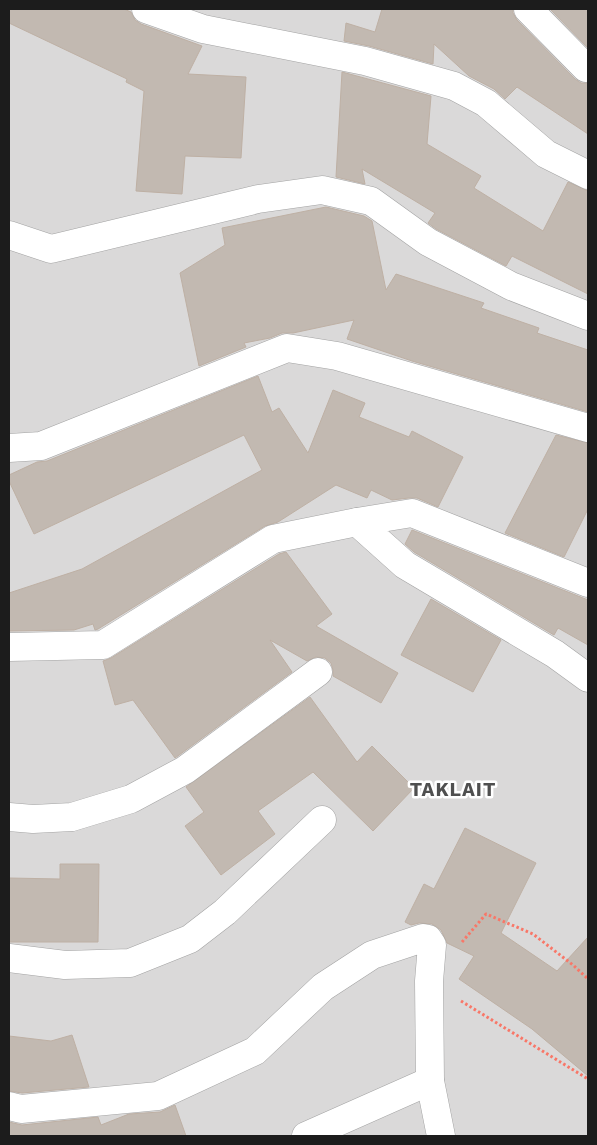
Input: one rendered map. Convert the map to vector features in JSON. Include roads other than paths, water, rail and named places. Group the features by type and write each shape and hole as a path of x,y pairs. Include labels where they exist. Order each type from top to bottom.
{"street":[{"path":"146,9 208,19 454,86 486,103 546,154 588,175"},
{"path":"528,9 586,68"},
{"path":"9,235 51,249 258,199 322,190 371,201 428,242 511,286 588,316"},
{"path":"9,448 41,446 287,348 337,356 588,428"},
{"path":"9,647 103,645 273,539 412,513 588,583"},
{"path":"358,522 405,565 556,654 588,678"},
{"path":"9,818 72,817 131,799 184,770 318,672"},
{"path":"9,958 65,965 130,963 190,939 225,912 322,820"},
{"path":"9,1106 21,1110 158,1096 255,1051 323,988 372,955 423,938 428,939 432,945 429,980 430,1081 441,1136"},
{"path":"306,1136 430,1081"}],"district":[{"name":"TAKLAIT","path":"453,789"}]}
